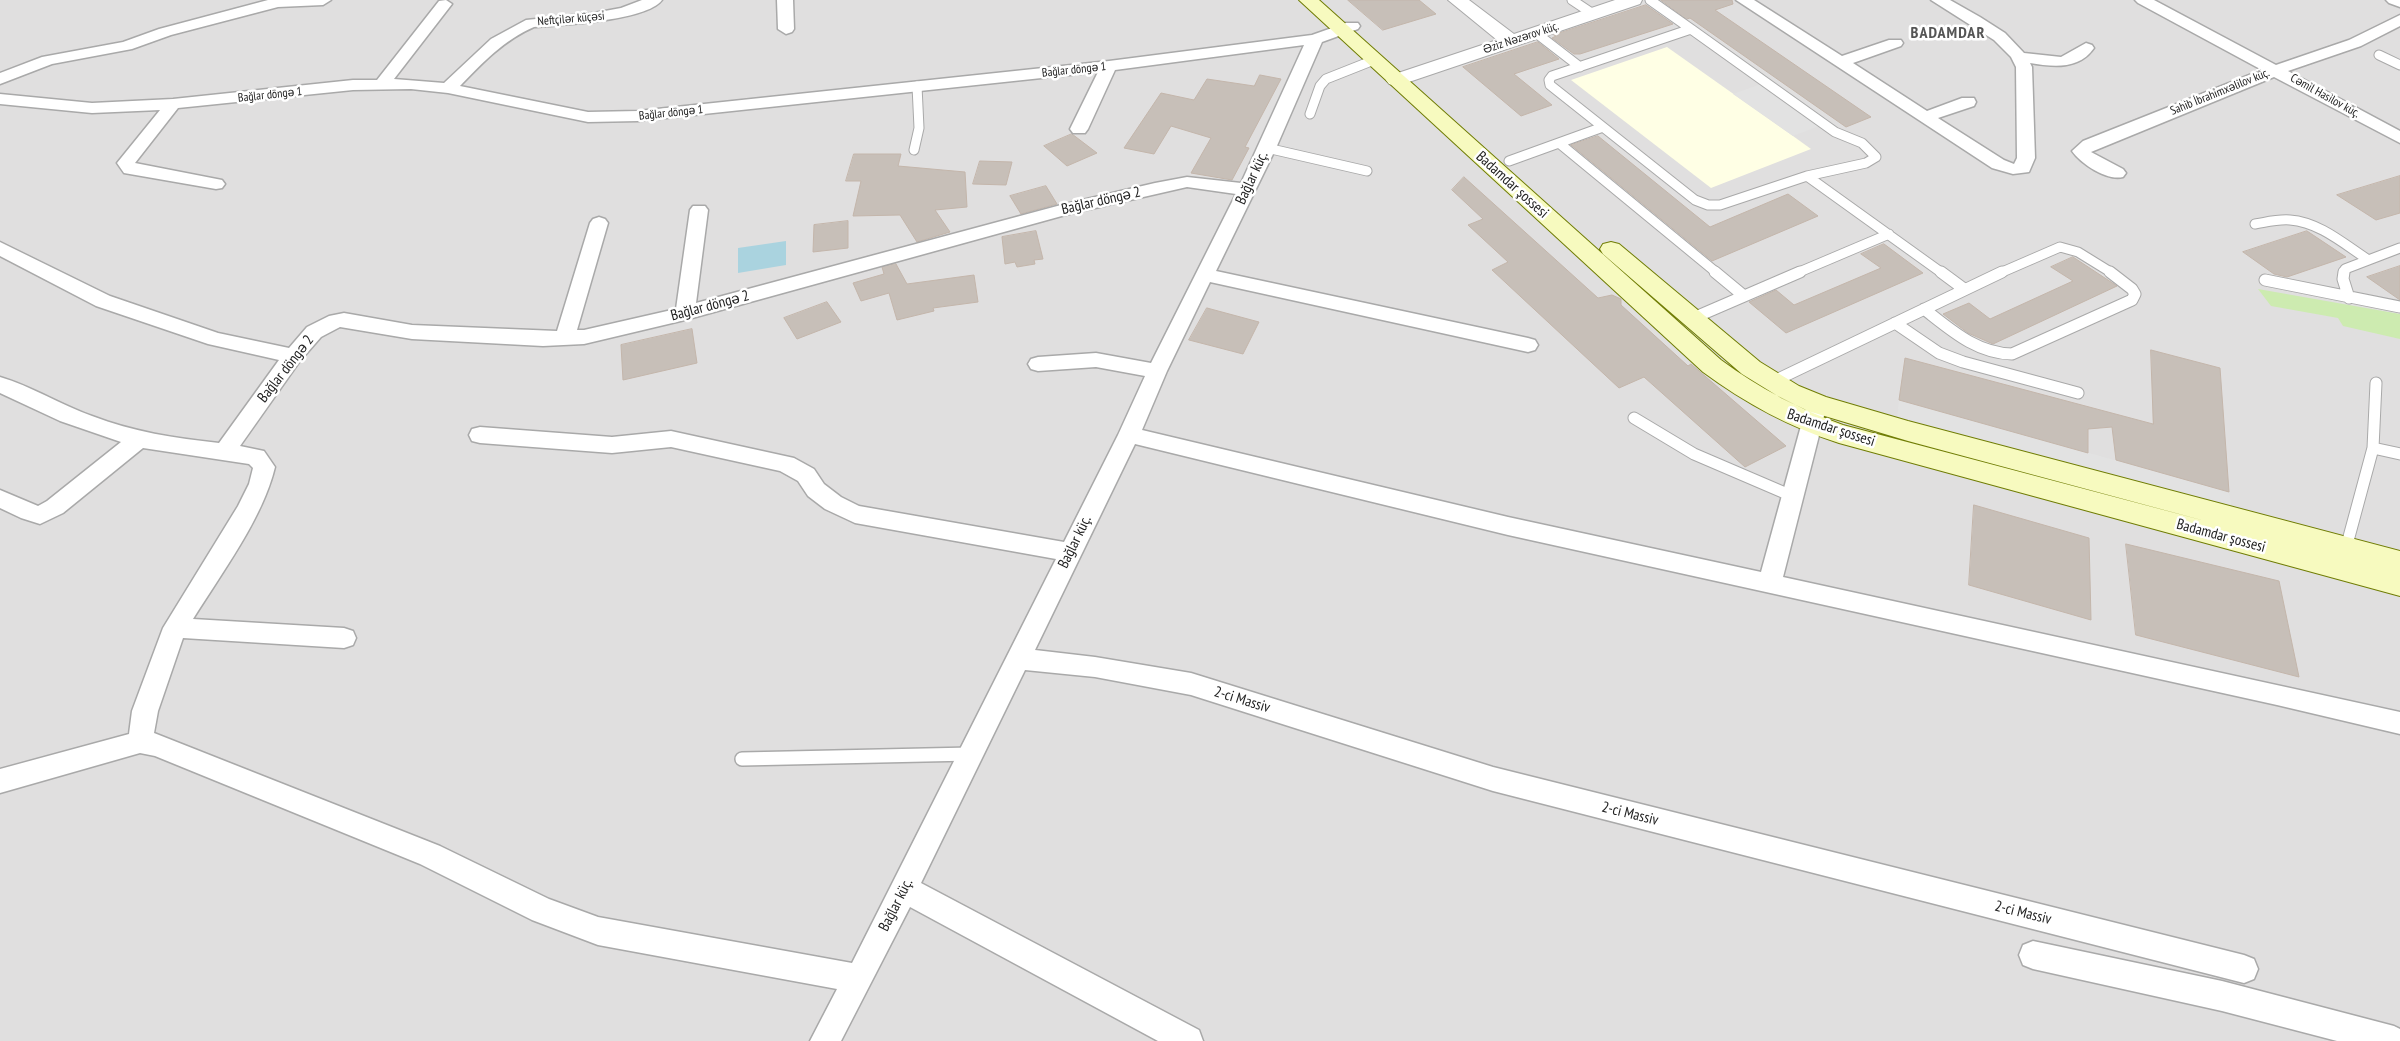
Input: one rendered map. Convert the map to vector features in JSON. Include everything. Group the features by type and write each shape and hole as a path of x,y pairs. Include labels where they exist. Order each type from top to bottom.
{"main road":[{"name":"Badamdar şossesi","path":"1308,0 1346,28 1402,78 1712,366 1782,412 1814,414 1908,431 2400,562"},
{"name":"Badamdar şossesi","path":"1322,0 1374,60 1402,78 1509,161 1735,356 1814,414 2042,489 2400,584"}],"street":[{"path":"0,79 48,60 126,46 165,32 279,1 323,0"},
{"name":"Neftçilər küçəsi","path":"448,88 496,43 518,27 531,23 616,15 635,10 654,0"},
{"path":"785,0 786,29"},
{"path":"1457,0 1511,41"},
{"name":"Əziz Nəzərov küç.","path":"1402,78 1633,0"},
{"path":"1744,0 1998,164 2013,169 2023,168 2026,158 2024,67 2021,57"},
{"path":"1939,0 1989,30 2021,57 2062,63 2072,60 2086,48"},
{"path":"2394,0 2400,2"},
{"name":"Cəmil Hasilov küç.","path":"2150,1 2400,138"},
{"path":"382,84 444,4"},
{"name":"Sahib İbrahimxəlilov küç.","path":"2117,173 2087,158 2081,151 2089,145 2277,70 2355,43 2400,20"},
{"name":"Bağlar döngə 1","path":"0,99 92,108 174,104 382,84 448,88 588,117 604,118 1109,66 1315,39 1346,28"},
{"name":"Bağlar küç.","path":"825,1041 859,979 1129,435 1157,371 1206,275 1266,148 1315,39"},
{"path":"1840,62 1895,43"},
{"path":"1079,129 1109,66"},
{"path":"1925,117 1968,102"},
{"path":"174,104 126,163 130,169 216,184"},
{"name":"Bağlar döngə 2","path":"225,451 293,356 314,332 336,321 344,320 412,332 565,339 584,337 685,313 1067,209 1155,189 1187,182 1214,184 1246,190"},
{"path":"685,313 699,210"},
{"path":"565,339 599,223"},
{"path":"0,248 103,302 215,339 293,356"},
{"path":"1206,275 1528,345"},
{"path":"1038,364 1096,360 1157,371"},
{"path":"0,384 37,402 97,426 138,438 256,457 264,467 260,484 248,510 175,628 145,710 140,742"},
{"path":"1770,582 1814,414"},
{"path":"480,435 612,445 671,440 786,464 806,476 816,490 832,504 854,514 1070,552"},
{"path":"1129,435 1508,526 1770,582 2400,722"},
{"path":"0,498 29,512 40,514 55,507 138,438"},
{"path":"175,628 344,638"},
{"name":"2-ci Massiv","path":"1018,659 1095,667 1190,684 1493,779 2244,969"},
{"path":"0,781 140,742 155,745 430,855 542,910 598,930 859,979"},
{"path":"904,889 1188,1041"},
{"path":"2033,954 2222,996 2394,1041"}],"lane":[{"path":"1572,0 1593,14"},
{"path":"1650,0 1691,29 1835,132 1862,144 1873,152 1876,157 1866,163 1807,176 1720,206 1708,205 1696,200 1550,85 1549,80 1552,76 1691,29"},
{"path":"1536,33 1580,67"},
{"path":"2379,55 2400,65"},
{"path":"1310,114 1320,86 1326,79 1374,60"},
{"path":"914,150 919,128 917,86"},
{"path":"1509,161 1603,126"},
{"path":"1559,143 1744,296"},
{"path":"1266,148 1367,171"},
{"path":"1807,176 1964,289"},
{"path":"2255,224 2284,220 2298,221 2321,231 2367,259"},
{"path":"1692,319 1889,234"},
{"path":"1772,382 1964,289 2060,247 2068,247 2079,252 2132,289 2135,294 2132,300 2115,308 2012,354 2000,355 1983,350 1972,344 1924,309"},
{"path":"2349,298 2343,279 2345,269 2400,248"},
{"path":"2265,280 2400,308"},
{"path":"1895,323 1939,352 1963,362 2078,392"},
{"path":"2346,548 2373,448 2376,383"},
{"path":"1634,418 1694,454 1792,496"},
{"path":"2373,448 2400,454"},
{"path":"742,759 971,754"}],"shaded area":[{"name":"BADAMDAR","path":"0,0 2400,0 2400,1041 0,1041"},
{"path":"1667,47 1811,149 1711,188 1571,80"},
{"path":"1767,82 1824,124 1793,136 1733,94"},
{"path":"1899,400 2229,492 2232,509 1897,419"}],"green space":[{"path":"2258,289 2400,314 2400,339 2343,326 2338,318 2271,306"}],"water":[{"path":"786,241 786,265 738,273 738,248"}],"building":[{"path":"1348,0 1419,0 1436,14 1383,30"},
{"path":"1661,0 1732,0 1733,4 1715,10 1871,117 1846,127 1690,18 1687,19"},
{"path":"1646,5 1673,24 1580,54 1574,54 1552,38 1556,36 1554,35"},
{"path":"1538,42 1559,59 1514,74 1552,105 1521,116 1463,67"},
{"path":"1260,75 1281,79 1245,147 1249,148 1232,180 1191,173 1211,138 1171,126 1154,154 1124,148 1161,93 1194,100 1207,79 1254,86"},
{"path":"1072,134 1097,153 1067,166 1044,146"},
{"path":"1598,136 1710,227 1788,194 1818,216 1712,261 1571,145"},
{"path":"854,154 901,154 898,166 965,172 967,207 935,210 950,232 917,242 900,215 853,216 861,181 846,181"},
{"path":"980,161 1012,162 1006,185 973,184"},
{"path":"2400,176 2400,213 2376,220 2337,195"},
{"path":"1464,177 1598,298 1612,295 1621,299 1621,305 1688,366 1691,364 1786,446 1745,467 1644,377 1619,388 1492,270 1508,262 1468,225 1483,219 1452,190"},
{"path":"1046,186 1057,204 1021,214 1010,196"},
{"path":"848,221 848,248 813,252 814,225"},
{"path":"1036,231 1043,259 1034,260 1035,264 1017,267 1015,262 1005,264 1002,237"},
{"path":"2307,231 2346,257 2287,277 2274,274 2243,252"},
{"path":"1884,244 1923,273 1786,333 1749,302 1776,290 1794,305 1881,268 1861,254"},
{"path":"2073,257 2117,286 1993,344 1968,333 1943,314 1969,303 1990,319 2073,281 2051,267"},
{"path":"896,264 907,284 974,275 978,302 933,308 934,311 897,320 889,293 861,301 853,283 884,274 882,267"},
{"path":"2400,266 2400,300 2367,277"},
{"path":"827,302 841,322 797,339 784,318"},
{"path":"1207,308 1259,322 1243,354 1189,340"},
{"path":"692,329 697,363 623,380 621,345"},
{"path":"2151,350 2220,368 2229,492 2116,460 2112,427 2088,429 2088,453 1899,400 1905,358 2153,424"},
{"path":"1974,505 2089,538 2091,620 1969,585"},
{"path":"2126,544 2279,581 2299,677 2136,635"}],"district":[{"name":"BADAMDAR","path":"1948,33"}]}
